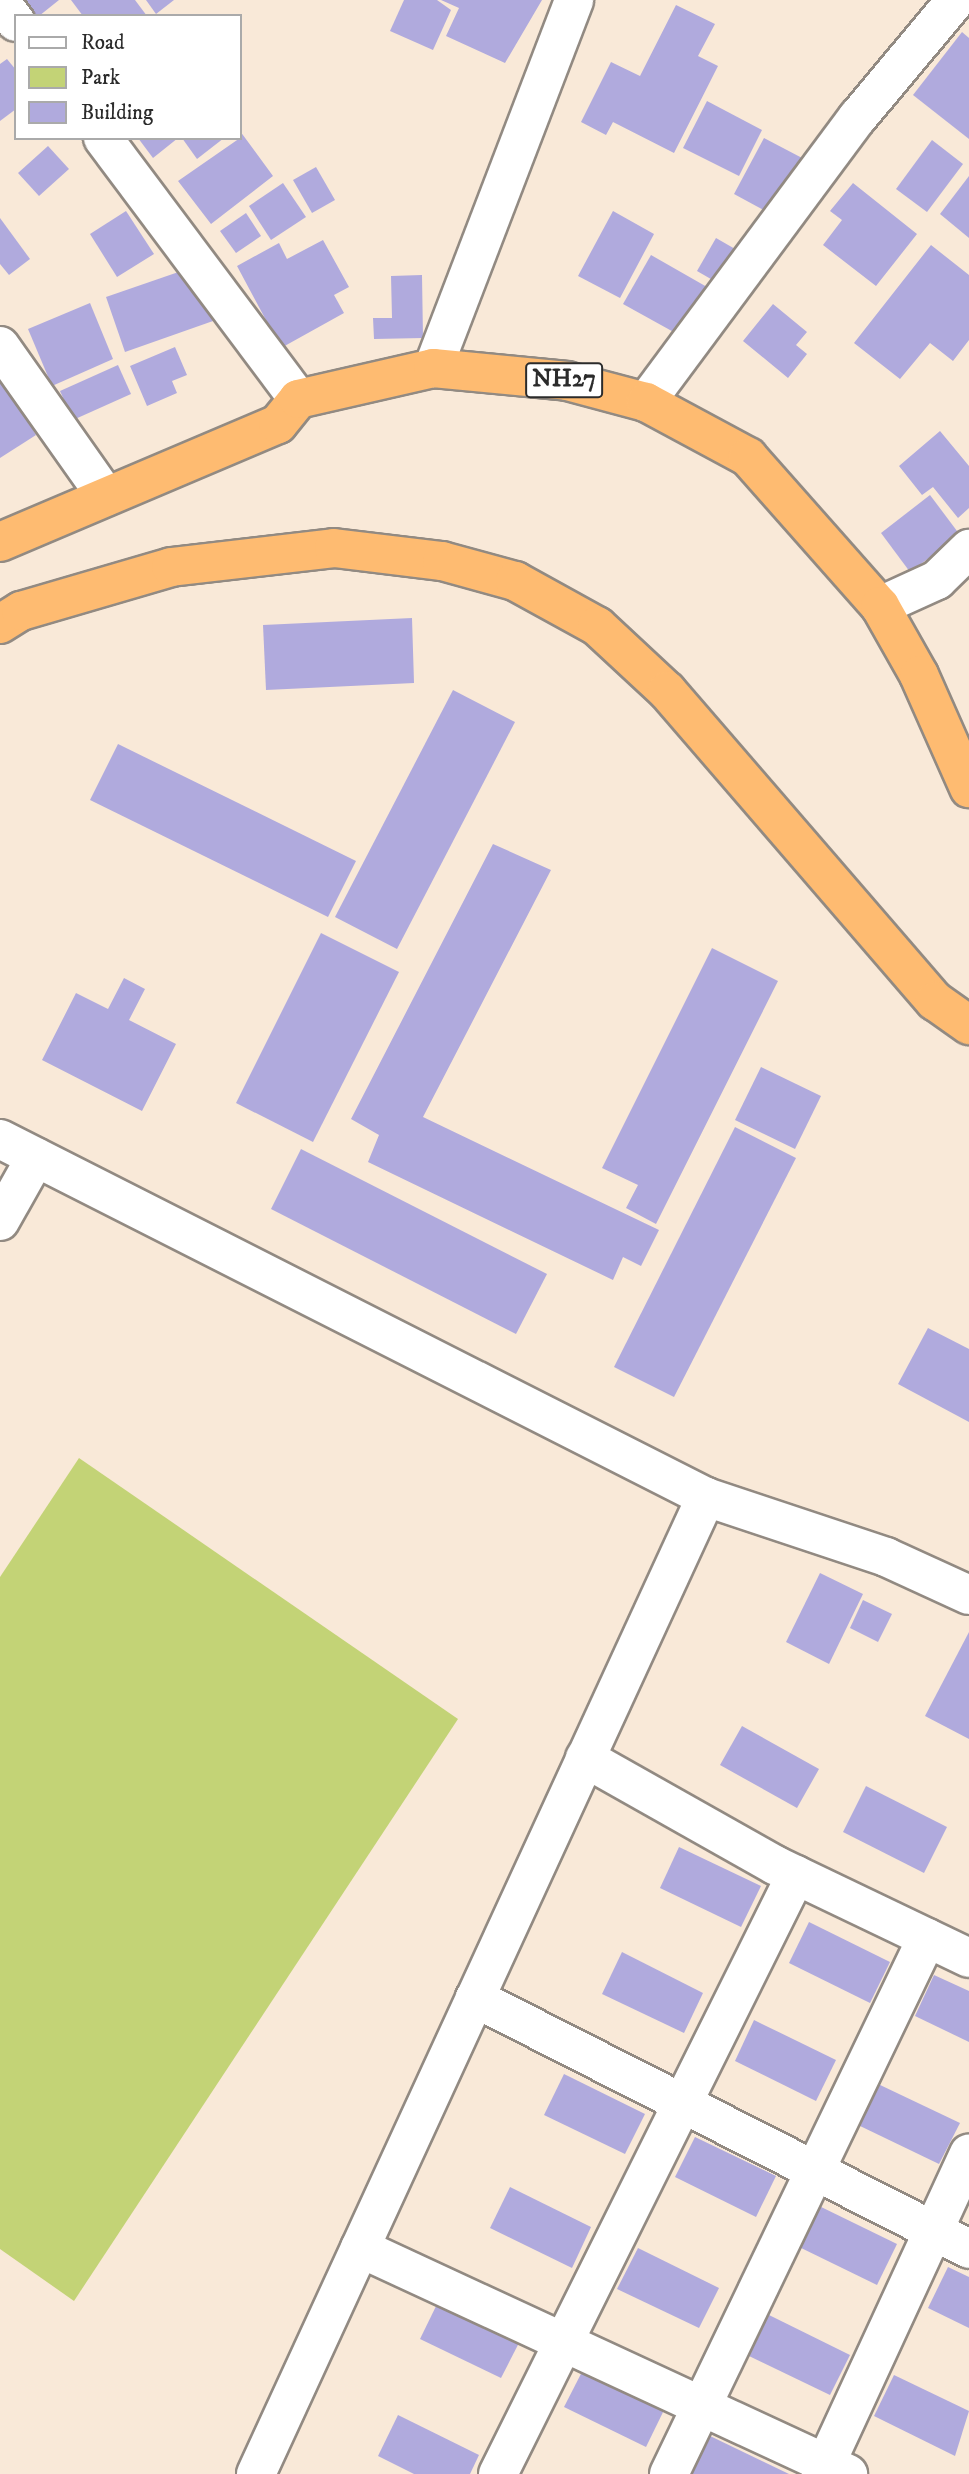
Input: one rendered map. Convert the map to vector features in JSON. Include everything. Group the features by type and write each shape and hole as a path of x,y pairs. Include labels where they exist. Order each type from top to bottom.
{"highway":[{"name":"NH27","path":"298,399 433,368 567,380 646,402 748,457 880,606 969,788"},
{"path":"0,542 278,424 298,399"},
{"path":"0,624 21,611 171,567 334,548 442,561 515,581 597,626 667,691 935,1001 969,1025"}],"street":[{"path":"433,368 575,0"},
{"path":"646,402 858,117 956,0"},
{"path":"0,1 14,19"},
{"path":"104,140 298,399"},
{"path":"0,346 106,496"},
{"path":"880,606 937,580 969,549"},
{"path":"0,1139 706,1497 886,1557 969,1595"},
{"path":"0,1222 36,1157"},
{"path":"262,2472 360,2248 706,1497"},
{"path":"585,1758 796,1875 969,1958"},
{"path":"498,2474 565,2343 679,2102 796,1875"},
{"path":"669,2474 927,1938"},
{"path":"475,1998 969,2249"},
{"path":"360,2248 702,2407 832,2471 933,2231 969,2154"}],"green space":[{"path":"79,1458 458,1719 74,2301 0,2249 0,1577"}],"building":[{"path":"17,0 59,0 42,14 28,14"},
{"path":"71,0 135,0 146,14 82,14"},
{"path":"146,0 174,0 156,14"},
{"path":"404,0 437,0 451,10 433,50 390,31"},
{"path":"441,0 542,0 505,63 446,36 459,8"},
{"path":"676,5 715,24 698,56 718,66 674,153 613,122 606,135 581,122 611,62 640,76"},
{"path":"962,32 969,38 969,139 913,95"},
{"path":"7,59 14,68 14,110 0,121 0,64"},
{"path":"707,101 762,130 739,176 683,148"},
{"path":"242,134 273,176 211,224 178,181 237,140 242,140"},
{"path":"764,138 804,159 767,212 734,194"},
{"path":"140,140 176,140 153,158"},
{"path":"183,140 221,140 197,159"},
{"path":"932,140 963,164 927,212 896,189"},
{"path":"48,146 69,169 39,196 18,173"},
{"path":"316,167 335,200 312,213 293,180"},
{"path":"969,176 969,238 940,214"},
{"path":"283,183 306,217 271,240 249,206"},
{"path":"853,183 917,234 876,286 823,245 842,220 830,211"},
{"path":"126,211 154,254 117,277 90,234"},
{"path":"613,211 654,234 620,298 578,276"},
{"path":"246,213 261,236 236,253 220,231"},
{"path":"0,218 30,259 9,275 0,264"},
{"path":"716,238 742,253 723,286 697,271"},
{"path":"323,240 349,287 334,295 344,313 281,348 237,266 279,243 287,259"},
{"path":"931,245 969,275 969,340 953,361 930,343 900,379 854,343"},
{"path":"651,255 707,287 679,335 623,304"},
{"path":"193,267 213,321 125,352 106,297"},
{"path":"422,275 423,338 374,339 373,318 392,318 391,276"},
{"path":"90,303 113,359 52,386 28,329"},
{"path":"773,304 807,332 796,345 807,354 788,378 743,341"},
{"path":"175,347 187,375 172,381 177,393 147,406 130,366"},
{"path":"118,365 131,394 73,420 60,391"},
{"path":"0,375 36,435 0,458"},
{"path":"940,431 969,466 969,508 958,518 933,487 922,495 899,466"},
{"path":"930,495 960,535 910,572 881,533"},
{"path":"412,618 414,683 266,690 263,625"},
{"path":"453,690 515,722 397,949 335,917"},
{"path":"118,744 356,861 328,917 90,800"},
{"path":"493,844 551,870 423,1117 659,1230 641,1266 623,1257 613,1280 368,1162 379,1135 351,1119"},
{"path":"321,933 399,972 313,1142 236,1103"},
{"path":"712,948 778,981 656,1224 626,1208 638,1185 602,1168"},
{"path":"124,978 145,989 129,1020 176,1044 142,1111 42,1060 76,993 108,1009"},
{"path":"761,1067 821,1096 795,1149 735,1120"},
{"path":"735,1127 796,1158 674,1397 614,1367"},
{"path":"301,1149 547,1274 516,1334 271,1209"},
{"path":"928,1328 969,1349 969,1422 898,1384"},
{"path":"820,1573 863,1594 829,1664 786,1642"},
{"path":"863,1600 892,1614 878,1642 850,1628"},
{"path":"969,1632 969,1739 925,1716"},
{"path":"742,1726 819,1769 797,1808 720,1765"},
{"path":"866,1786 947,1827 924,1873 843,1832"},
{"path":"679,1847 761,1886 741,1927 660,1888"},
{"path":"809,1922 890,1962 870,2003 789,1963"},
{"path":"622,1952 703,1993 684,2033 602,1994"},
{"path":"934,1975 969,1991 969,2042 915,2016"},
{"path":"754,2020 836,2060 816,2101 735,2061"},
{"path":"564,2074 645,2114 625,2154 544,2115"},
{"path":"878,2084 960,2123 939,2164 858,2125"},
{"path":"695,2137 776,2176 756,2217 675,2177"},
{"path":"510,2187 591,2227 572,2268 490,2228"},
{"path":"815,2204 897,2244 877,2285 795,2245"},
{"path":"638,2248 719,2288 699,2328 617,2289"},
{"path":"948,2267 969,2277 969,2328 928,2308"},
{"path":"440,2298 522,2337 501,2378 420,2339"},
{"path":"769,2315 850,2355 830,2395 749,2356"},
{"path":"585,2366 666,2406 646,2447 564,2407"},
{"path":"894,2375 969,2411 955,2456 874,2416"},
{"path":"398,2415 479,2455 470,2474 414,2474 378,2456"},
{"path":"708,2435 789,2474 689,2474"}]}
